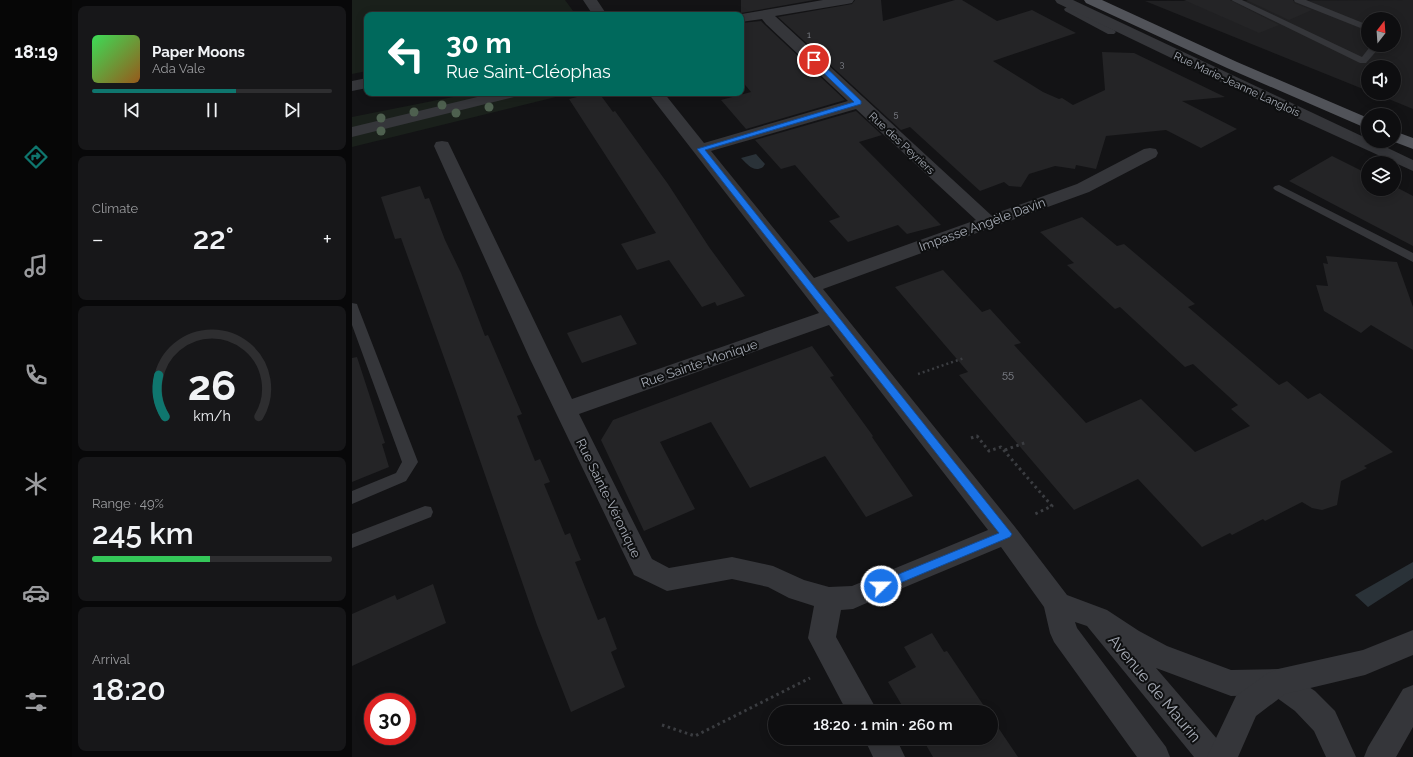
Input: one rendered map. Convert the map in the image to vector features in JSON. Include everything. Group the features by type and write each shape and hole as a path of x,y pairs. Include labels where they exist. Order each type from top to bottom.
{"main road":[{"path":"1095,2 1361,121"},
{"path":"1401,139 1413,144"}],"street":[{"path":"590,0 598,12"},
{"path":"744,18 847,0"},
{"name":"Rue Marie-Jeanne Langlois","path":"1067,3 1280,105 1413,166"},
{"name":"Rue des Peyriers","path":"766,14 771,21 988,222"},
{"path":"352,86 364,84"},
{"path":"352,132 501,96"},
{"path":"658,96 1006,534 1058,603 1064,633 1155,757"},
{"path":"701,149 859,103"},
{"name":"Rue Sainte-Véronique","path":"442,146 541,359 643,567 667,580 732,568 772,576 798,590 829,598 853,597 1006,534"},
{"name":"Impasse Angèle Davin","path":"810,287 1083,188 1150,153"},
{"name":"Rue Sainte-Monique","path":"566,410 833,316"},
{"path":"829,598 822,638 836,666 859,705"},
{"name":"Avenue de Maurin","path":"1058,603 1097,618 1157,655 1231,683 1278,682 1365,662 1413,642"},
{"name":"Avenue de Maurin","path":"1097,618 1213,757"},
{"path":"1278,682 1305,701 1325,721 1341,757"},
{"name":"Avenue de Maurin","path":"1222,757 1246,706 1278,682"},
{"path":"1379,757 1413,698"},
{"path":"883,745 890,757"}],"lane":[{"path":"1235,0 1363,62 1371,52"},
{"path":"1298,0 1304,4 1361,25"},
{"path":"1067,3 1068,9 1111,32"},
{"path":"1279,188 1413,258"},
{"path":"352,306 410,462 401,477 352,498"},
{"path":"352,541 425,512"}],"path":[{"path":"918,374 964,358"},
{"path":"971,438 976,436 990,451 1001,446 1052,506 1035,514"},
{"path":"1005,450 1027,442"},
{"path":"662,725 695,736 836,666"}],"shaded area":[{"path":"352,0 565,0 574,12 364,12 364,72 352,74"},
{"path":"1413,0 1413,109 1391,100 1401,100 1401,60 1361,60 1361,88 1145,1"},
{"path":"458,96 560,96 352,147 352,117"},
{"path":"756,154 765,164 760,169 754,169 741,158"},
{"path":"1413,562 1413,578 1368,607 1355,595"}],"building":[{"path":"741,0 814,0 744,12 741,12"},
{"path":"855,0 881,0 883,21 955,0 962,0 997,21 1032,10 1076,33 993,61 1043,92 1059,99 1062,98 1073,105 1105,90 1102,52 1134,53 1225,97 1182,101 1237,129 1201,148 1166,130 1106,136 1096,169 1076,165 1075,169 1055,166 1029,174 1021,187 1009,186 1004,182 980,191 910,127 901,130 778,17 852,4"},
{"path":"1184,0 1230,0 1279,25 1259,33"},
{"path":"1246,0 1293,0 1294,3 1312,10 1289,20"},
{"path":"761,21 845,100 746,129 721,100 736,96 744,96 744,94 751,92 744,84 744,23"},
{"path":"581,96 601,96 613,112 615,111 668,184 709,247 745,296 717,306 715,302 702,307 669,260 637,270 621,244 656,233 569,99"},
{"path":"856,111 882,135 859,142 941,225 907,234 898,225 848,242 829,221 840,217 795,165 781,169 755,140"},
{"path":"1332,156 1361,170 1361,196 1401,196 1401,190 1413,196 1413,246 1289,181"},
{"path":"420,186 425,199 429,198 445,240 461,273 485,336 488,335 522,414 517,416 535,461 540,459 550,482 544,484 565,535 570,533 581,560 575,562 598,620 605,617 617,649 611,652 625,687 571,712 537,625 401,238 395,239 381,197"},
{"path":"1082,217 1117,246 1124,244 1195,304 1188,307 1279,385 1287,381 1308,399 1320,393 1393,452 1364,466 1367,468 1341,481 1337,505 1322,510 1312,508 1302,502 1265,521 1263,519 1232,535 1230,533 1202,547 1138,479 1074,510 959,375 968,372 895,287 943,270 982,312 990,309 1021,343 1014,345 1086,423 1141,399 1195,452 1250,426 1231,409 1238,405 1193,364 1185,367 1120,307 1115,309 1067,265 1074,263 1040,232"},
{"path":"1326,256 1397,262 1413,307 1413,350 1371,325 1361,333 1324,311 1316,285 1328,286 1323,263 1328,264"},
{"path":"621,315 637,344 582,363 567,333"},
{"path":"812,346 834,376 830,377 873,436 872,437 913,496 866,517 825,456 750,488 711,422 660,442 695,509 644,531 601,440 613,420"},
{"path":"357,357 385,443 382,444 389,467 352,482 352,358"},
{"path":"433,584 446,623 352,666 352,614 395,595 397,600"},
{"path":"932,633 944,652 947,651 983,705 902,705 888,682 916,667 904,647"},
{"path":"998,727 1018,757 933,757 926,745 998,745"}],"route":[{"path":"814,60 859,103 701,149 1006,534 881,586"}]}
